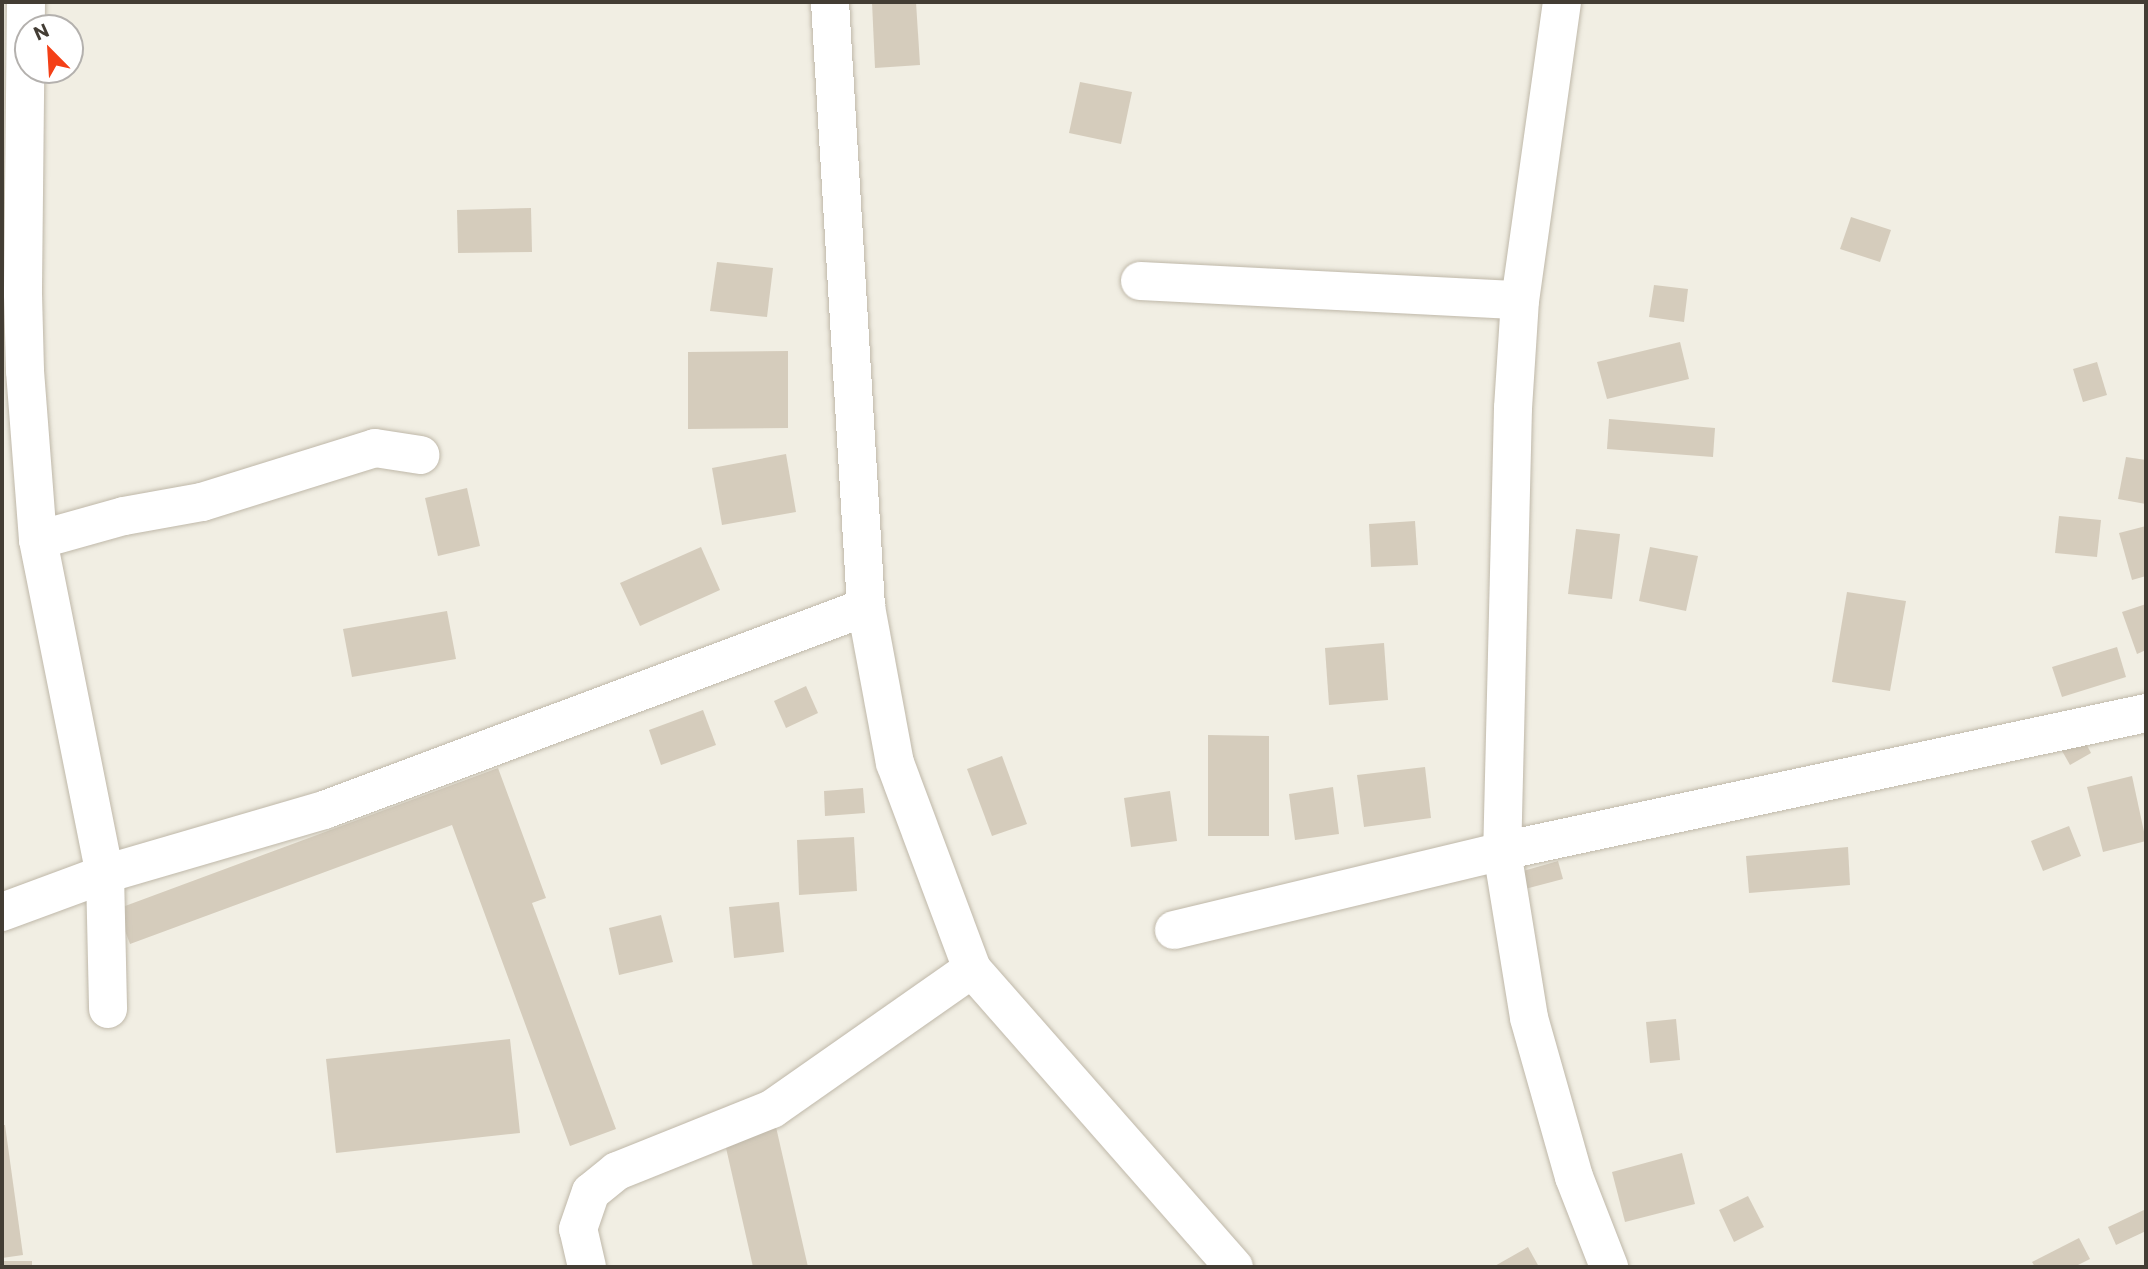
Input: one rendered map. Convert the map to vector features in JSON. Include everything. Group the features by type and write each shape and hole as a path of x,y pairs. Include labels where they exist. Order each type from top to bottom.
{"street":[{"path":"830,2 866,607 895,763 972,969 1234,1267"},
{"path":"1562,2 1520,300 1513,408 1502,851 1529,1018 1574,1177 1609,1267"},
{"path":"18,7 12,295 25,371 38,540 105,874 108,1009"},
{"path":"1140,281 1520,300"},
{"path":"38,540 124,516 202,502 374,448 420,455"},
{"path":"2,912 105,874 324,810 866,607"},
{"path":"1174,930 1502,851 2146,713"},
{"path":"586,1267 578,1229 591,1192 617,1171 772,1109 972,969"}],"building":[{"path":"872,2 916,2 920,65 875,68"},
{"path":"1080,82 1132,92 1121,144 1069,133"},
{"path":"531,208 532,252 458,253 457,210"},
{"path":"1851,217 1891,230 1880,262 1840,249"},
{"path":"717,262 773,268 767,317 710,311"},
{"path":"1654,285 1688,289 1684,322 1649,317"},
{"path":"1680,342 1689,379 1607,399 1597,362"},
{"path":"788,351 788,428 688,429 688,352"},
{"path":"2097,362 2107,395 2083,402 2073,369"},
{"path":"1609,419 1715,428 1713,457 1607,449"},
{"path":"786,454 796,512 722,525 712,468"},
{"path":"2126,457 2146,460 2146,504 2118,499"},
{"path":"467,488 480,546 438,556 425,498"},
{"path":"2059,516 2101,520 2097,557 2055,553"},
{"path":"1415,521 1418,565 1371,567 1369,524"},
{"path":"2146,526 2146,576 2132,580 2119,533"},
{"path":"1576,529 1620,534 1612,599 1568,594"},
{"path":"701,547 720,590 640,626 620,583"},
{"path":"1650,547 1698,556 1686,611 1639,601"},
{"path":"1847,592 1906,601 1890,691 1832,682"},
{"path":"2146,604 2146,650 2137,654 2122,612"},
{"path":"447,611 456,659 352,677 343,629"},
{"path":"1384,643 1388,700 1329,705 1325,648"},
{"path":"2117,647 2126,677 2062,697 2052,667"},
{"path":"806,686 818,713 786,728 774,701"},
{"path":"703,710 716,745 661,765 649,730"},
{"path":"1208,735 1269,736 1269,836 1208,836"},
{"path":"2082,736 2091,753 2070,765 2061,749"},
{"path":"1002,756 1027,824 992,836 967,769"},
{"path":"1425,767 1431,818 1364,827 1357,775"},
{"path":"498,768 546,898 532,903 616,1129 570,1146 452,825 130,944 117,909"},
{"path":"2132,776 2146,841 2103,852 2087,787"},
{"path":"1333,787 1339,834 1295,840 1289,794"},
{"path":"863,788 865,813 825,816 824,791"},
{"path":"1170,791 1177,841 1131,847 1124,798"},
{"path":"2069,826 2081,856 2043,871 2031,841"},
{"path":"854,837 857,891 799,895 797,840"},
{"path":"1848,847 1850,885 1749,893 1746,856"},
{"path":"1558,861 1563,879 1525,889 1520,872"},
{"path":"779,902 784,952 734,958 729,907"},
{"path":"661,915 673,962 619,975 609,928"},
{"path":"1676,1019 1680,1060 1650,1063 1646,1022"},
{"path":"510,1039 520,1133 336,1153 326,1059"},
{"path":"2,1125 5,1125 23,1255 2,1258"},
{"path":"776,1127 808,1267 753,1267 724,1139"},
{"path":"1682,1153 1695,1204 1625,1222 1612,1172"},
{"path":"1748,1196 1764,1227 1734,1242 1719,1210"},
{"path":"2146,1209 2146,1231 2116,1245 2108,1227"},
{"path":"2079,1238 2090,1259 2074,1267 2035,1267 2032,1262"},
{"path":"1528,1247 1539,1267 1493,1267"},
{"path":"2,1261 32,1261 32,1267 2,1267"}]}
